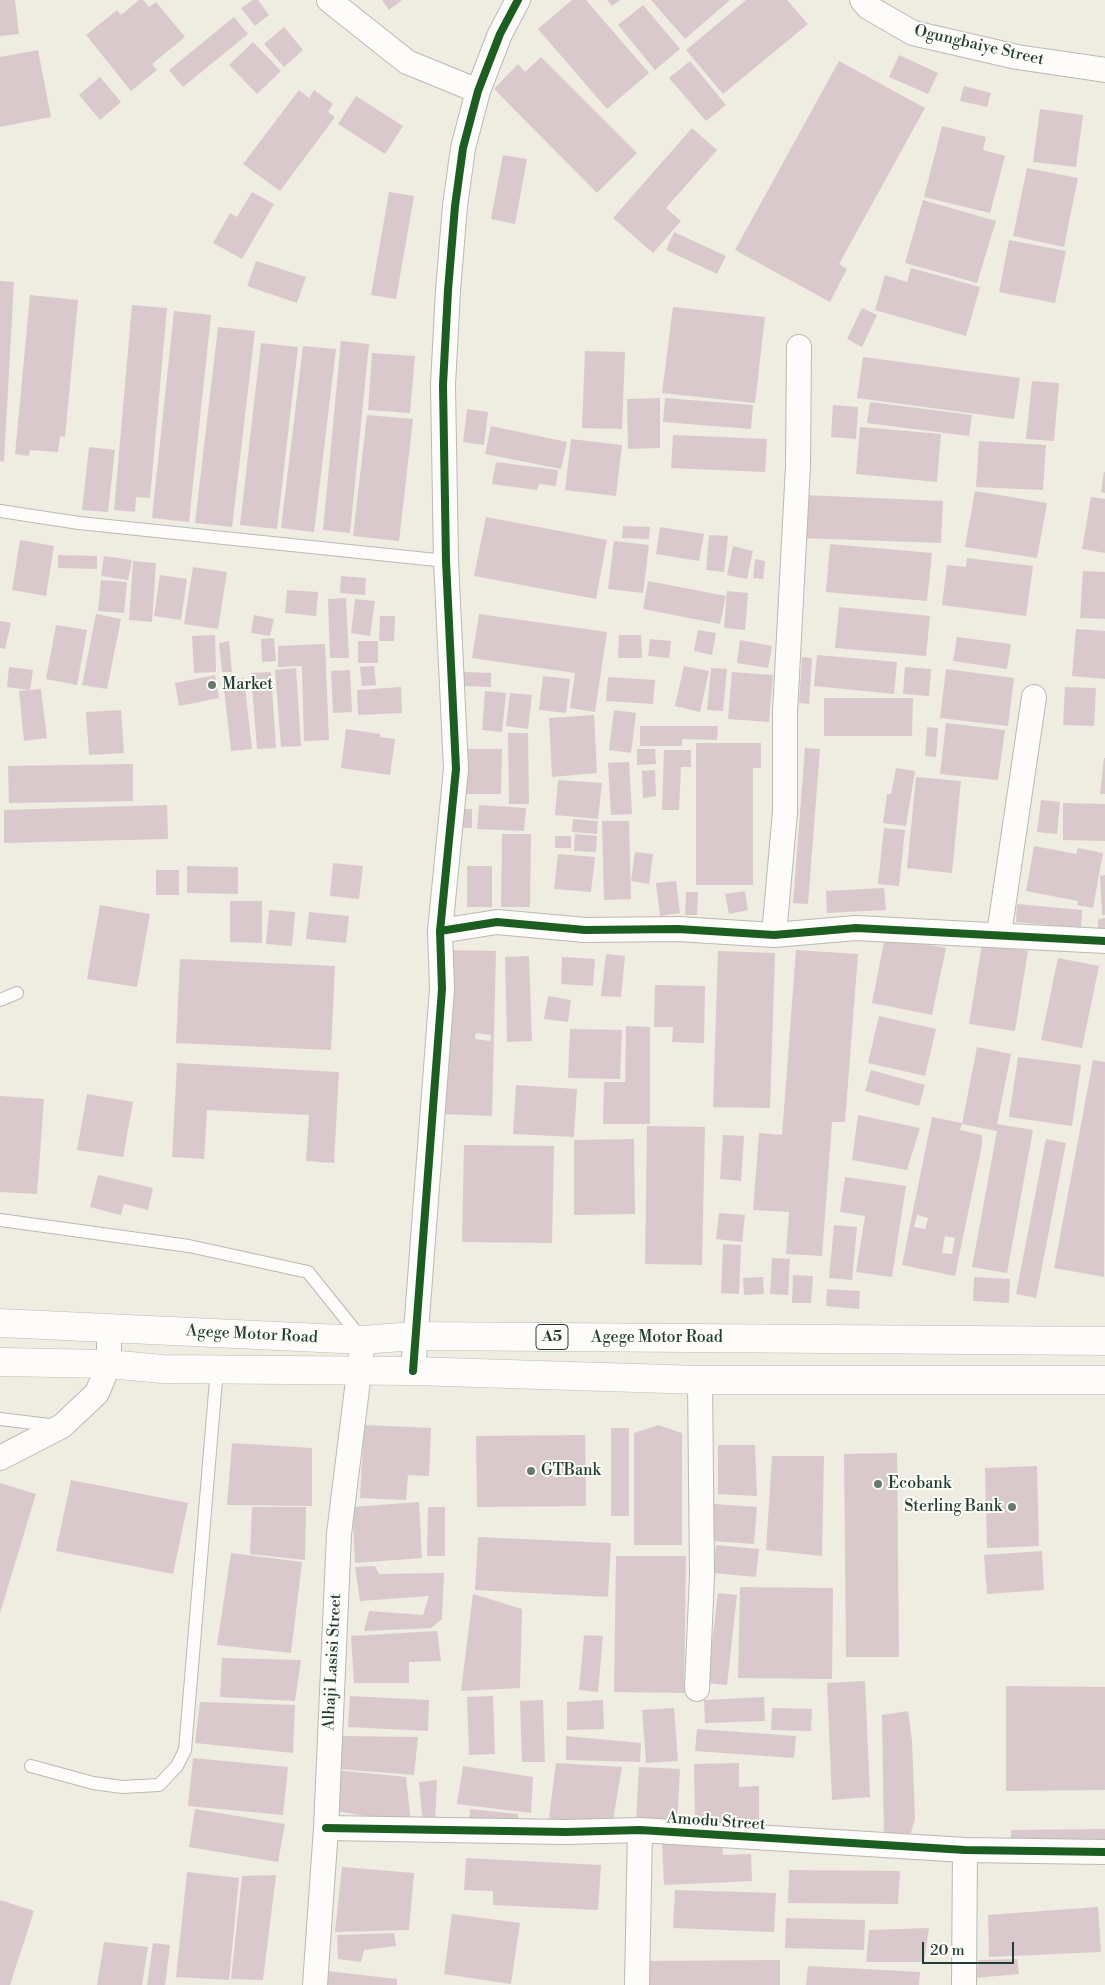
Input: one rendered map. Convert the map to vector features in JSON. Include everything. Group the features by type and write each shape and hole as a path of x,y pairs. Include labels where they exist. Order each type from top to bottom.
{"highway":[{"name":"Agege Motor Road","path":"0,1323 362,1340 414,1336 1105,1341"},
{"name":"Agege Motor Road","path":"0,1362 109,1364 162,1369 413,1371 700,1380 1105,1380"}],"street":[{"path":"329,0 407,62 478,91"},
{"path":"413,1371 414,1336 442,989 440,931 456,769 446,561 443,385 448,290 455,206 464,148 478,91 500,34 518,0"},
{"name":"Ogungbaiye Street","path":"862,0 868,7 913,33 1017,57 1105,70"},
{"path":"774,934 785,812 785,712 798,466 800,347"},
{"path":"998,934 1034,698"},
{"path":"440,931 497,922 585,930 678,929 774,934 856,928 1105,941"},
{"path":"0,1458 62,1426 96,1393 109,1364 109,1328"},
{"name":"Alhaji Lasisi Street","path":"315,1985 326,1828 339,1534 362,1340"},
{"path":"697,1689 702,1576 700,1380"},
{"name":"Amodu Street","path":"326,1828 566,1832 640,1830 965,1850 1105,1852"},
{"path":"637,1985 640,1830"},
{"path":"964,1985 965,1850"}],"lane":[{"path":"0,511 79,523 446,561"},
{"path":"0,1000 17,993"},
{"path":"0,1220 189,1246 308,1272 362,1340"},
{"path":"31,1766 93,1783 122,1787 159,1785 177,1766 185,1750 217,1368"},
{"path":"0,1419 62,1426"}],"building":[{"path":"0,0 15,0 19,34 0,36"},
{"path":"139,0 143,0 149,7 156,2 185,37 152,64 157,70 131,91 86,35 117,10 121,15"},
{"path":"253,0 258,0 269,15 255,26 241,8"},
{"path":"382,0 402,0 389,10"},
{"path":"572,0 586,0 649,73 607,109 538,29"},
{"path":"607,0 620,0 612,6"},
{"path":"651,0 730,0 685,39"},
{"path":"746,0 787,0 808,24 723,94 686,50"},
{"path":"643,5 680,49 655,70 618,25"},
{"path":"234,17 248,34 183,87 169,70"},
{"path":"284,27 303,50 284,67 264,44"},
{"path":"253,42 281,71 257,94 229,65"},
{"path":"38,50 51,117 0,127 0,57"},
{"path":"899,55 938,73 928,94 889,77"},
{"path":"541,57 637,153 597,193 494,89 518,64 525,72"},
{"path":"690,61 726,105 706,121 669,78"},
{"path":"839,61 925,108 839,264 847,269 830,302 735,250"},
{"path":"100,77 121,102 100,120 79,95"},
{"path":"964,86 991,93 987,107 960,101"},
{"path":"299,90 309,98 314,90 333,104 328,112 335,117 280,191 243,164"},
{"path":"356,96 403,126 385,154 338,124"},
{"path":"1040,109 1083,115 1076,167 1033,162"},
{"path":"942,126 986,137 983,150 1005,156 990,213 924,197"},
{"path":"692,128 717,150 666,208 681,221 653,253 613,218"},
{"path":"503,155 527,159 515,224 491,219"},
{"path":"1027,168 1078,178 1064,247 1013,236"},
{"path":"252,192 274,204 242,259 213,243 230,213 237,217"},
{"path":"389,192 414,196 396,299 371,295"},
{"path":"923,200 996,221 977,283 905,263"},
{"path":"674,232 726,256 717,274 666,250"},
{"path":"1009,240 1066,251 1055,303 999,292"},
{"path":"256,261 306,277 297,303 247,286"},
{"path":"911,268 980,287 966,336 875,310 885,275 907,282"},
{"path":"0,281 14,282 4,462 0,461"},
{"path":"30,295 78,300 65,437 60,436 58,452 30,450 29,456 15,454"},
{"path":"132,305 167,308 150,498 136,497 135,512 114,510"},
{"path":"673,307 765,317 755,403 662,393"},
{"path":"862,308 877,315 862,347 847,339"},
{"path":"174,311 211,315 189,522 152,518"},
{"path":"218,327 255,331 232,527 195,523"},
{"path":"341,341 369,344 350,533 323,530"},
{"path":"261,343 298,347 277,529 240,525"},
{"path":"303,346 336,349 314,532 281,528"},
{"path":"585,351 625,352 622,429 582,428"},
{"path":"372,353 415,356 410,413 368,410"},
{"path":"863,357 1020,378 1014,419 857,398"},
{"path":"1032,381 1059,383 1054,441 1026,439"},
{"path":"660,398 660,448 628,449 627,399"},
{"path":"665,398 753,405 751,429 663,422"},
{"path":"870,402 972,415 969,436 867,423"},
{"path":"833,405 858,407 856,439 831,437"},
{"path":"467,409 488,412 484,445 463,442"},
{"path":"367,415 413,419 399,541 353,536"},
{"path":"491,426 567,442 561,469 485,454"},
{"path":"860,427 941,434 937,482 856,474"},
{"path":"673,435 767,439 765,472 671,468"},
{"path":"571,439 622,445 616,496 565,490"},
{"path":"979,441 1046,445 1043,490 976,487"},
{"path":"89,447 115,450 108,512 82,510"},
{"path":"496,462 558,470 556,486 539,484 537,490 492,484"},
{"path":"1105,472 1105,493 1101,492"},
{"path":"975,491 1047,503 1037,558 965,547"},
{"path":"805,495 943,501 941,543 803,538"},
{"path":"1091,497 1105,499 1105,553 1082,549"},
{"path":"486,517 607,540 596,599 474,576"},
{"path":"623,526 650,527 649,539 622,538"},
{"path":"660,527 704,534 699,561 656,554"},
{"path":"709,535 728,536 724,572 706,570"},
{"path":"20,540 54,546 46,596 12,590"},
{"path":"614,541 649,545 643,593 608,589"},
{"path":"830,544 932,553 927,601 826,592"},
{"path":"733,546 753,551 747,579 727,575"},
{"path":"58,555 97,556 97,569 58,568"},
{"path":"104,556 132,560 128,580 101,576"},
{"path":"967,558 1033,566 1026,616 942,605 947,565 966,567"},
{"path":"755,559 765,561 763,579 753,578"},
{"path":"133,561 156,563 152,622 129,620"},
{"path":"193,567 227,572 218,629 184,624"},
{"path":"1083,571 1105,572 1105,619 1080,618"},
{"path":"160,575 187,579 181,620 154,616"},
{"path":"341,576 366,578 365,595 340,593"},
{"path":"101,580 127,582 124,613 98,611"},
{"path":"648,581 726,596 720,624 643,609"},
{"path":"287,590 318,592 316,616 285,613"},
{"path":"727,591 748,593 745,630 724,628"},
{"path":"346,598 349,658 330,658 328,599"},
{"path":"355,599 375,601 370,636 351,633"},
{"path":"839,607 930,616 926,656 835,648"},
{"path":"96,614 121,619 107,689 82,685"},
{"path":"479,614 607,632 595,712 570,708 575,673 472,658"},
{"path":"254,615 274,619 270,636 251,633"},
{"path":"380,616 395,616 394,641 379,641"},
{"path":"0,621 11,623 5,649 0,648"},
{"path":"56,625 87,630 77,685 46,679"},
{"path":"1076,629 1105,631 1105,679 1072,676"},
{"path":"698,630 716,633 712,655 694,651"},
{"path":"215,635 216,672 194,673 192,636"},
{"path":"619,635 641,635 642,658 618,658"},
{"path":"957,637 1011,644 1007,669 953,661"},
{"path":"274,638 276,661 262,662 261,639"},
{"path":"650,639 671,641 669,658 648,656"},
{"path":"740,640 772,646 768,668 737,663"},
{"path":"229,641 232,672 222,672 219,643"},
{"path":"358,641 378,641 378,663 358,663"},
{"path":"325,644 329,740 304,741 302,666 278,667 278,646"},
{"path":"817,655 897,662 894,694 814,686"},
{"path":"802,657 812,658 809,704 799,703"},
{"path":"374,666 376,685 362,686 360,667"},
{"path":"684,666 709,671 700,712 675,706"},
{"path":"9,667 33,670 30,690 41,689 47,738 24,741 19,691 29,690 7,687"},
{"path":"905,667 931,669 929,696 903,694"},
{"path":"296,668 301,746 281,747 275,670"},
{"path":"711,668 727,669 723,711 707,710"},
{"path":"946,669 1014,678 1008,726 940,718"},
{"path":"350,670 352,712 333,713 331,671"},
{"path":"271,672 276,748 257,749 251,673"},
{"path":"464,672 491,673 491,687 464,686"},
{"path":"732,672 773,675 769,722 728,719"},
{"path":"215,675 219,698 179,706 175,683"},
{"path":"543,676 570,679 566,713 539,710"},
{"path":"608,677 655,680 653,704 606,701"},
{"path":"244,678 252,749 231,751 223,681"},
{"path":"401,687 402,713 358,715 357,690"},
{"path":"1065,687 1096,688 1094,726 1063,725"},
{"path":"485,691 506,693 502,732 482,730"},
{"path":"510,693 532,695 528,729 506,726"},
{"path":"824,698 913,698 912,736 824,736"},
{"path":"121,710 124,753 89,755 86,712"},
{"path":"614,710 636,713 631,753 609,750"},
{"path":"594,715 597,773 552,777 549,718"},
{"path":"946,723 1005,730 998,780 940,774"},
{"path":"640,726 718,726 717,740 682,739 682,746 640,746"},
{"path":"927,727 938,728 936,757 925,756"},
{"path":"346,729 380,734 380,737 395,739 390,775 341,768"},
{"path":"508,733 528,733 529,804 509,804"},
{"path":"696,743 761,743 761,768 753,768 753,885 696,885"},
{"path":"805,748 820,749 808,904 793,903"},
{"path":"467,749 502,749 501,794 466,794"},
{"path":"637,749 655,749 656,764 637,765"},
{"path":"664,750 691,750 691,767 681,767 679,810 662,810"},
{"path":"1104,758 1105,794 1100,794"},
{"path":"629,762 632,814 611,815 608,763"},
{"path":"133,764 133,801 9,803 8,766"},
{"path":"896,768 915,771 906,826 883,823 887,794 891,794"},
{"path":"655,770 656,796 643,798 642,771"},
{"path":"916,777 961,781 952,873 907,868"},
{"path":"558,780 602,783 598,819 555,815"},
{"path":"1041,800 1060,802 1057,834 1037,832"},
{"path":"1063,803 1105,804 1105,841 1063,840"},
{"path":"167,805 168,839 4,843 4,810"},
{"path":"479,805 526,808 524,831 477,829"},
{"path":"456,809 472,809 472,828 455,828"},
{"path":"573,819 598,821 597,834 572,832"},
{"path":"602,821 629,821 631,899 604,900"},
{"path":"884,828 905,830 899,886 878,884"},
{"path":"502,834 531,834 530,907 501,907"},
{"path":"575,834 597,836 596,852 574,851"},
{"path":"555,836 571,836 571,848 555,848"},
{"path":"1034,846 1076,854 1078,848 1103,853 1093,908 1077,905 1078,901 1026,891"},
{"path":"635,852 653,854 649,884 631,881"},
{"path":"558,854 595,857 591,892 554,889"},
{"path":"333,863 363,866 359,899 330,896"},
{"path":"187,866 238,867 238,894 187,893"},
{"path":"467,866 492,866 492,907 467,907"},
{"path":"156,870 179,870 179,895 156,895"},
{"path":"1105,875 1105,915 1102,915 1100,876"},
{"path":"676,881 680,913 660,916 656,883"},
{"path":"884,888 886,910 827,913 826,891"},
{"path":"745,891 748,910 729,914 725,894"},
{"path":"686,892 698,892 697,915 685,915"},
{"path":"230,901 262,901 262,943 230,942"},
{"path":"1017,904 1082,910 1081,928 1016,922"},
{"path":"100,905 150,914 137,987 87,979"},
{"path":"269,910 295,912 292,946 266,944"},
{"path":"309,912 349,916 346,943 306,939"},
{"path":"1105,918 1105,930 1098,930 1098,919"},
{"path":"885,937 946,948 932,1015 872,1003"},
{"path":"982,944 1028,951 1015,1031 969,1024"},
{"path":"445,950 496,951 492,1116 441,1114","holes":["476,1033 491,1035 490,1041 475,1039"]},
{"path":"796,950 858,954 845,1122 832,1122 822,1256 786,1254 789,1212 753,1210 759,1133 782,1135"},
{"path":"718,951 775,953 770,1108 713,1107"},
{"path":"606,954 625,956 621,997 601,996"},
{"path":"529,956 532,1041 507,1042 505,957"},
{"path":"562,957 595,959 593,986 561,984"},
{"path":"1058,958 1099,966 1082,1048 1041,1040"},
{"path":"180,959 335,966 331,1050 176,1043"},
{"path":"655,985 705,986 704,1043 672,1042 673,1027 654,1027"},
{"path":"548,996 571,1000 568,1022 544,1019"},
{"path":"879,1016 936,1029 925,1076 868,1063"},
{"path":"626,1026 650,1027 650,1124 603,1124 604,1082 625,1082"},
{"path":"570,1029 622,1030 620,1079 568,1078"},
{"path":"977,1047 1011,1054 997,1124 1033,1130 1007,1273 972,1267 997,1131 962,1124"},
{"path":"1018,1057 1081,1065 1072,1126 1009,1117"},
{"path":"1093,1060 1105,1062 1104,1277 1054,1268"},
{"path":"177,1063 339,1072 334,1163 306,1161 309,1115 207,1110 204,1159 172,1157"},
{"path":"871,1070 925,1085 919,1106 865,1091"},
{"path":"516,1085 577,1089 574,1137 513,1134"},
{"path":"87,1094 133,1102 123,1157 77,1150"},
{"path":"0,1096 44,1099 37,1194 0,1192"},
{"path":"858,1115 920,1128 907,1170 852,1160"},
{"path":"932,1117 962,1123 960,1130 982,1135 982,1145 955,1276 902,1265","holes":["917,1215 928,1218 925,1229 914,1227","945,1236 955,1238 952,1254 942,1253"]},
{"path":"647,1126 705,1127 702,1265 645,1264"},
{"path":"723,1135 744,1136 741,1181 720,1179"},
{"path":"634,1139 635,1214 574,1215 574,1140"},
{"path":"1046,1139 1066,1143 1036,1298 1016,1294"},
{"path":"464,1145 554,1146 552,1243 462,1242"},
{"path":"98,1175 153,1188 148,1210 124,1204 121,1215 90,1207"},
{"path":"845,1177 906,1186 892,1277 856,1272 865,1216 840,1212"},
{"path":"719,1213 745,1215 742,1242 716,1239"},
{"path":"834,1225 857,1227 852,1280 829,1278"},
{"path":"723,1244 741,1245 739,1294 721,1293"},
{"path":"772,1258 790,1259 788,1295 770,1294"},
{"path":"793,1275 813,1276 811,1303 792,1303"},
{"path":"763,1277 764,1294 744,1295 743,1278"},
{"path":"974,1277 1010,1279 1009,1303 973,1301"},
{"path":"827,1289 860,1291 859,1309 826,1306"},
{"path":"364,1425 431,1428 429,1476 408,1475 406,1500 360,1498"},
{"path":"658,1425 682,1433 682,1545 634,1545 634,1433"},
{"path":"611,1428 629,1428 629,1516 611,1516"},
{"name":"GTBank","path":"585,1435 586,1506 477,1507 476,1436"},
{"path":"232,1443 312,1448 312,1506 227,1505"},
{"path":"718,1445 755,1445 757,1496 718,1494"},
{"path":"897,1453 899,1657 846,1657 844,1454"},
{"path":"772,1456 824,1456 822,1556 766,1550"},
{"name":"Sterling Bank","path":"1037,1466 1039,1546 987,1548 985,1468"},
{"path":"71,1480 188,1503 173,1574 56,1551"},
{"path":"0,1483 36,1494 0,1613"},
{"path":"419,1502 422,1558 355,1563 352,1507"},
{"path":"714,1504 757,1507 754,1544 712,1541"},
{"path":"252,1507 306,1507 305,1560 250,1554"},
{"path":"428,1507 445,1507 445,1556 427,1556"},
{"path":"478,1537 611,1543 608,1597 475,1590"},
{"path":"716,1545 759,1549 756,1577 713,1573"},
{"path":"1042,1551 1044,1590 987,1594 984,1555"},
{"path":"231,1553 302,1562 291,1653 217,1645"},
{"path":"616,1556 686,1556 684,1693 614,1692"},
{"path":"375,1566 379,1574 444,1573 442,1619 431,1628 364,1631 369,1611 423,1615 429,1596 360,1601 355,1567"},
{"path":"740,1587 833,1588 832,1679 738,1678"},
{"path":"718,1593 737,1595 727,1685 707,1683"},
{"path":"473,1594 522,1609 520,1688 461,1691"},
{"path":"437,1631 441,1661 409,1662 409,1683 354,1683 351,1636"},
{"path":"584,1635 603,1636 598,1692 579,1690"},
{"path":"222,1658 301,1660 295,1701 220,1697"},
{"path":"865,1681 870,1797 832,1800 827,1683"},
{"path":"1006,1686 1105,1687 1105,1790 1006,1791"},
{"path":"350,1696 429,1700 428,1731 348,1727"},
{"path":"493,1696 495,1754 469,1755 467,1697"},
{"path":"764,1697 765,1721 705,1723 704,1700"},
{"path":"543,1700 545,1762 522,1762 520,1701"},
{"path":"603,1700 604,1729 567,1730 567,1702"},
{"path":"200,1702 295,1705 293,1753 195,1743"},
{"path":"674,1708 678,1761 646,1763 642,1710"},
{"path":"772,1708 812,1709 811,1731 771,1730"},
{"path":"908,1711 912,1741 915,1819 908,1843 884,1841 882,1715"},
{"path":"697,1729 796,1736 794,1758 695,1751"},
{"path":"343,1736 418,1737 414,1775 339,1769"},
{"path":"566,1736 641,1743 640,1762 566,1760"},
{"path":"193,1758 288,1767 283,1815 188,1806"},
{"path":"556,1763 622,1767 612,1826 548,1825"},
{"path":"739,1763 739,1787 759,1786 759,1825 695,1826 694,1764"},
{"path":"463,1766 533,1777 531,1813 457,1804"},
{"path":"639,1767 680,1769 677,1824 636,1822"},
{"path":"335,1770 406,1777 411,1824 336,1811"},
{"path":"437,1780 435,1824 423,1824 419,1782"},
{"path":"195,1809 285,1824 278,1862 189,1847"},
{"path":"470,1809 518,1814 518,1826 469,1824"},
{"path":"1105,1829 1105,1845 1011,1845 1011,1830"},
{"path":"722,1839 723,1855 751,1854 752,1881 664,1885 662,1842"},
{"path":"466,1858 601,1865 598,1910 493,1905 493,1891 464,1890"},
{"path":"342,1867 414,1873 409,1930 335,1932"},
{"path":"789,1870 900,1871 898,1904 788,1903"},
{"path":"187,1872 239,1878 229,1980 176,1977"},
{"path":"276,1875 263,1980 231,1979 242,1876"},
{"path":"675,1890 776,1893 774,1932 673,1928"},
{"path":"0,1900 34,1911 10,1985 0,1985"},
{"path":"1098,1907 1101,1952 989,1957 988,1915"},
{"path":"452,1914 520,1923 511,1984 444,1974"},
{"path":"786,1918 865,1920 864,1950 785,1948"},
{"path":"929,1928 924,1962 866,1962 869,1930"},
{"path":"394,1933 396,1946 364,1950 361,1962 338,1959 337,1935"},
{"path":"104,1942 148,1947 142,1985 97,1985"},
{"path":"153,1943 170,1945 165,1985 147,1985"},
{"path":"1017,1959 1019,1974 975,1978 979,1960"},
{"path":"780,1960 780,1985 641,1985 641,1961"},
{"path":"808,1966 920,1972 919,1985 806,1985"},
{"path":"327,1971 397,1979 397,1985 324,1985"}],"cycle path":[{"path":"413,1371 442,989 440,931 456,769 446,561 443,385 448,290 455,206 463,148 478,91 500,34 518,0"},
{"path":"440,931 497,922 585,930 678,929 774,935 856,928 1105,941"},
{"path":"326,1828 566,1832 640,1830 965,1850 1105,1852"}],"place":[{"name":"Market","path":"212,685"},
{"name":"GTBank","path":"531,1471"},
{"name":"Ecobank","path":"878,1484"},
{"name":"Sterling Bank","path":"1012,1507"}]}
